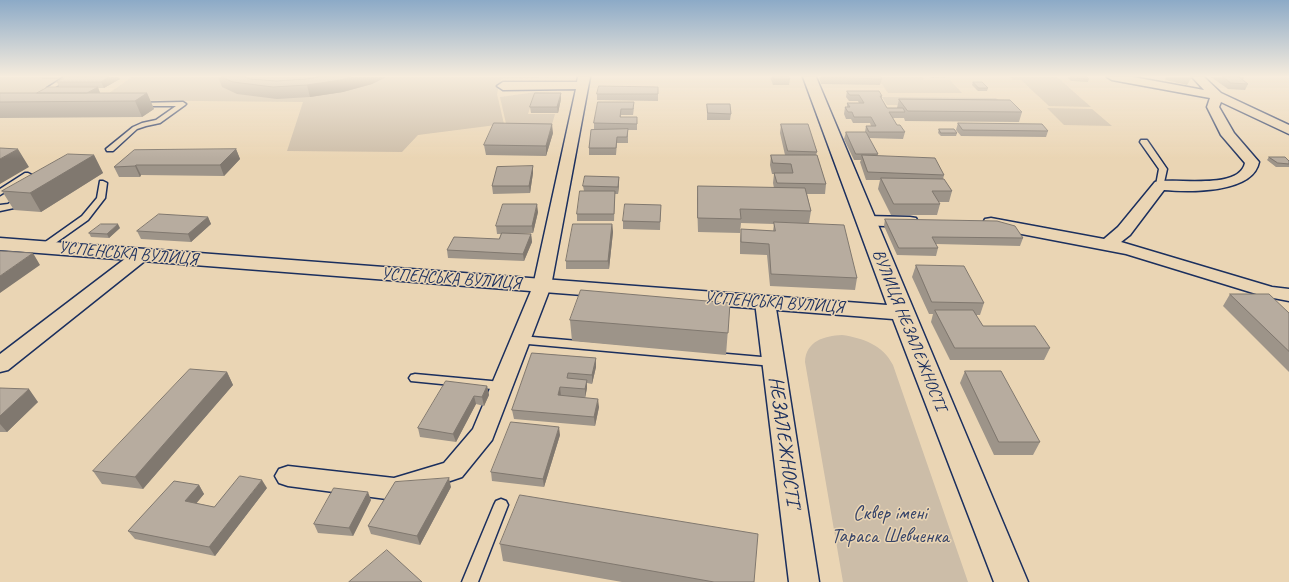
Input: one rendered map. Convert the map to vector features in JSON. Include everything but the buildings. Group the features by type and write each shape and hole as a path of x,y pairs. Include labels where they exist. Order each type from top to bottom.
{"street":[{"path":"288,476 394,489 453,470 483,434 542,286 578,104"},
{"name":"ВУЛИЦЯ НЕЗАЛЕЖНОСТІ","path":"820,104 902,313 1011,582"},
{"path":"1108,245 1124,231 1160,185 1179,187 1221,182 1236,179 1251,167 1252,162 1228,135 1216,104"},
{"path":"1221,104 1289,130"},
{"path":"866,221 923,222"},
{"path":"976,222 991,223 1129,249 1270,292 1289,295"},
{"name":"УСПЕНСЬКА ВУЛИЦЯ","path":"0,244 140,256 902,313"},
{"path":"0,366 140,256"},
{"name":"НЕЗАЛЕЖНОСТІ'","path":"765,302 804,582"}],"lane":[{"path":"110,149 135,128 144,124 158,122 183,104"},
{"path":"1144,142 1163,168 1160,185"},
{"path":"0,193 28,175"},
{"path":"44,247 85,218 101,198 103,183"},
{"path":"0,208 11,206 30,193"},
{"path":"521,340 773,362"},
{"path":"415,378 502,386"},
{"path":"470,582 501,504"}],"green space":[{"path":"302,104 499,104 504,124 418,135 402,152 287,151"},
{"path":"502,104 531,104 528,114 555,114 551,128 507,128"},
{"path":"1002,104 1004,106 887,105"},
{"path":"1047,104 1088,104 1091,107 1049,106"},
{"path":"1047,108 1092,109 1112,126 1064,125"},
{"name":"Сквер імені Тараса Шевченка","path":"842,335 857,338 872,344 884,352 893,365 968,582 843,582 805,362 806,355 812,344 823,338"}]}
